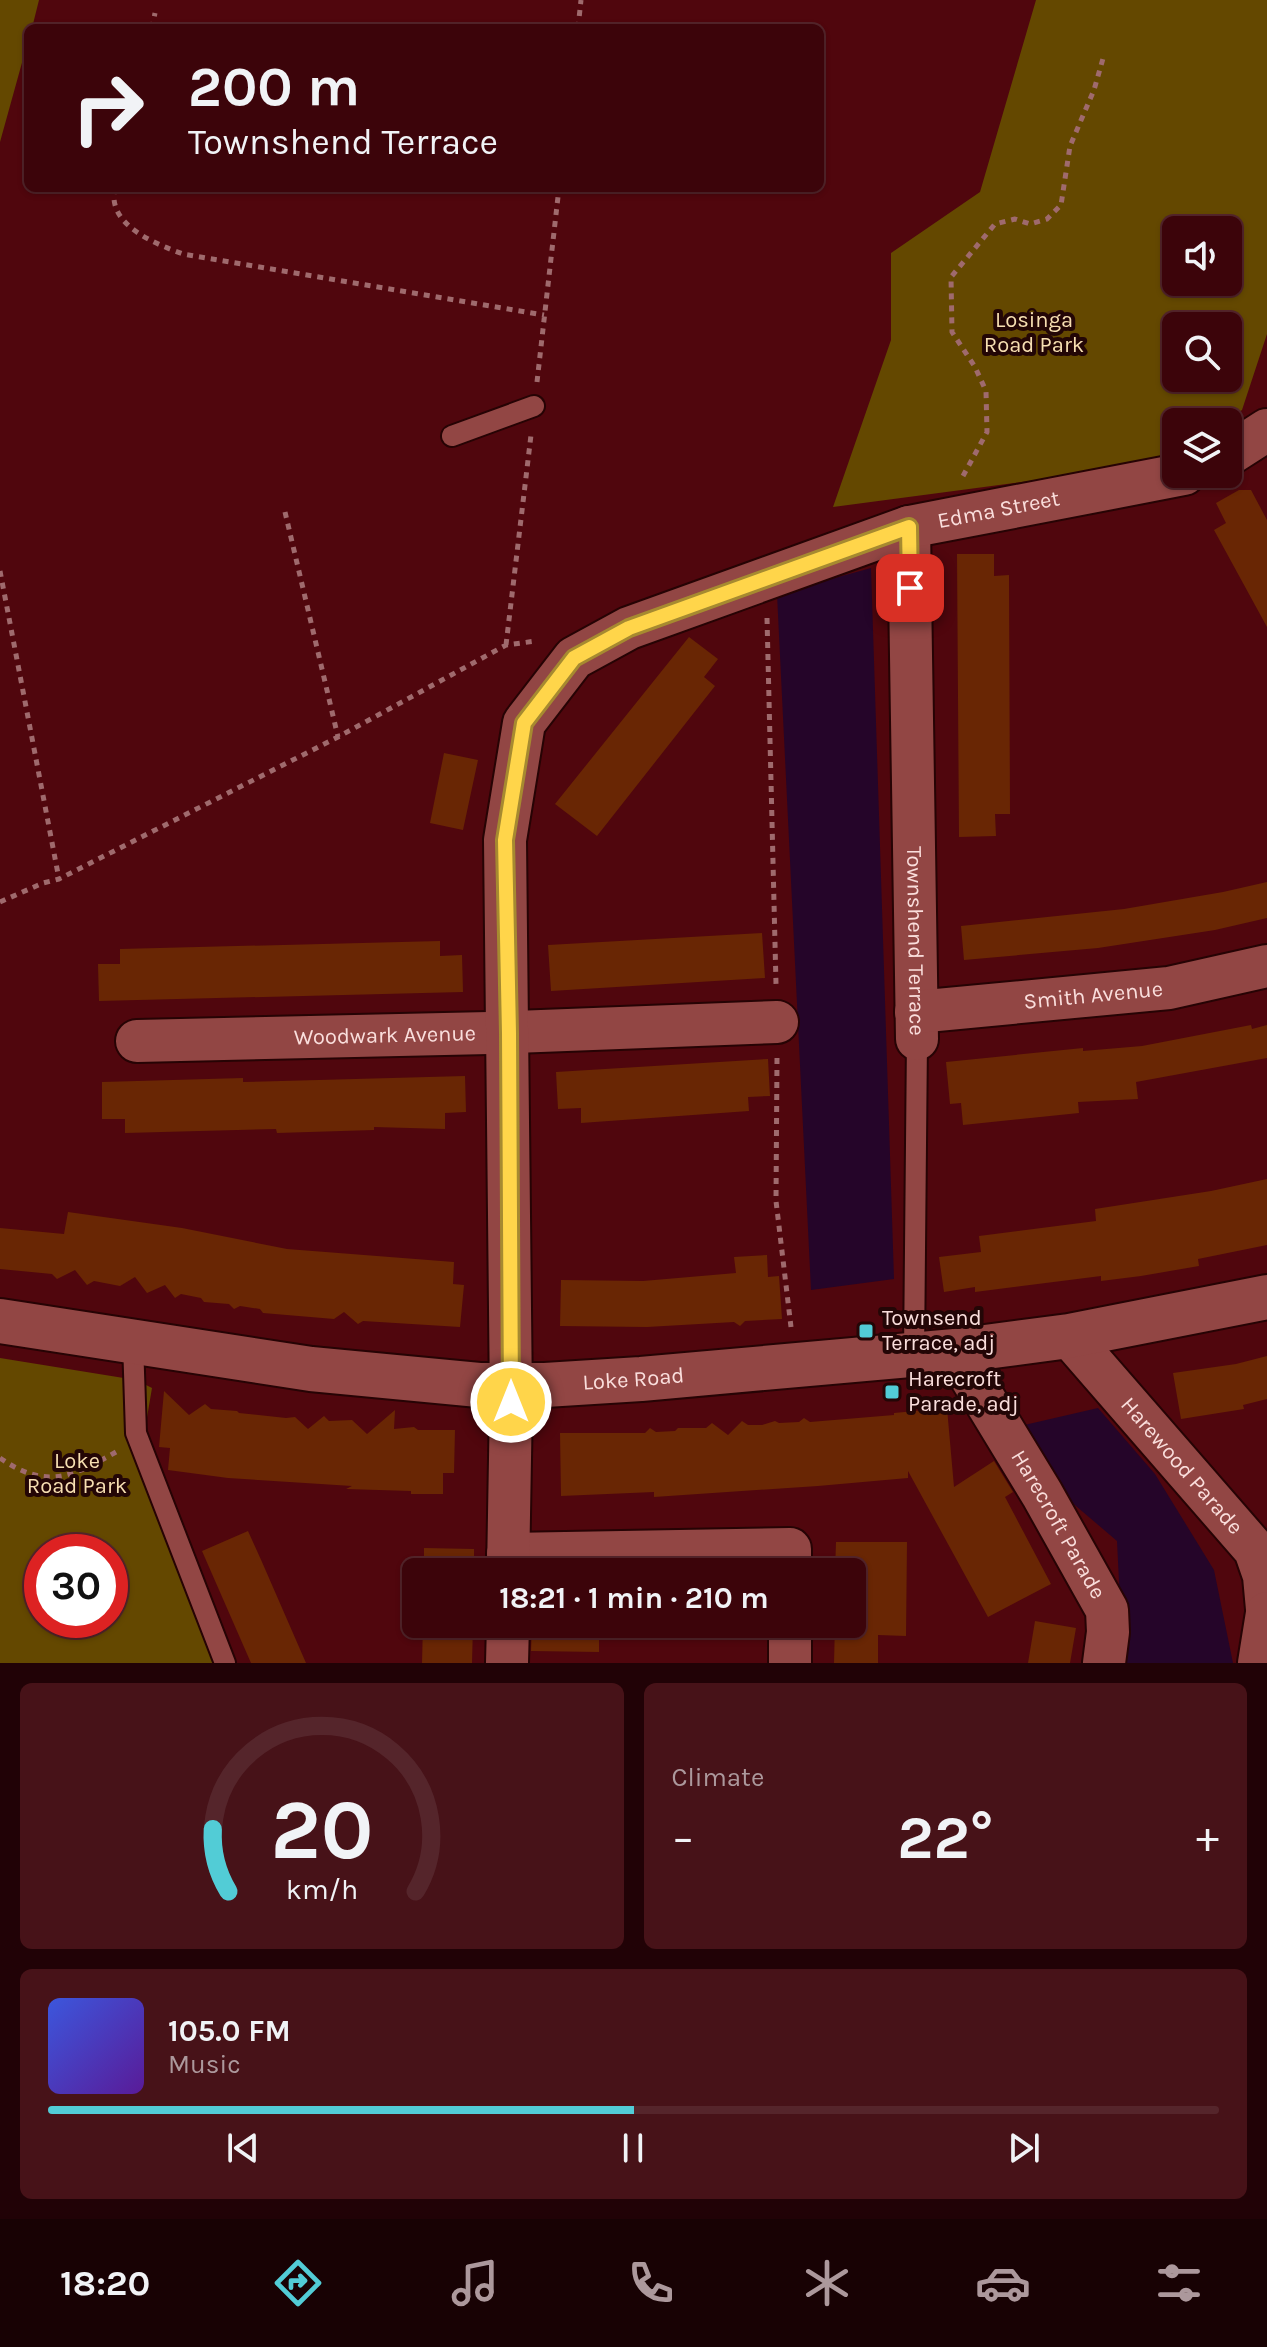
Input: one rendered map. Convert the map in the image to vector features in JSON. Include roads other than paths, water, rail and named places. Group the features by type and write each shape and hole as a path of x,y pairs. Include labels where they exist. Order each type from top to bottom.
{"street":[{"path":"1242,446 1267,430"},
{"name":"Edma Street","path":"508,1558 511,1385 505,840 524,723 574,658 629,628 909,527 1162,478"},
{"name":"Townshend Terrace","path":"909,527 917,1025"},
{"name":"Smith Avenue","path":"917,1025 1169,988 1267,966"},
{"name":"Woodwark Avenue","path":"137,1041 509,1033 777,1022"},
{"name":"Loke Road","path":"0,1321 311,1369 479,1385 545,1385 795,1367 935,1353 1069,1336 1267,1297"},
{"name":"Harewood Parade","path":"1069,1336 1255,1550 1264,1576 1267,1611 1259,1663"},
{"name":"Harecroft Parade","path":"935,1353 1042,1494 1107,1610 1104,1663"},
{"path":"609,1558 790,1549 790,1558"},
{"path":"507,1663 508,1638"},
{"path":"790,1638 790,1663"}],"lane":[{"path":"452,436 534,406"},
{"name":"Townshend Terrace","path":"917,1025 935,1353"},
{"path":"133,1342 136,1433 225,1663"}],"place":[{"name":"Townsend Terrace, adj","path":"866,1331"},
{"name":"Harecroft Parade, adj","path":"892,1392"}],"park label":[{"name":"Losinga Road Park","path":"1034,332"},
{"name":"Loke Road Park","path":"77,1474"}]}
